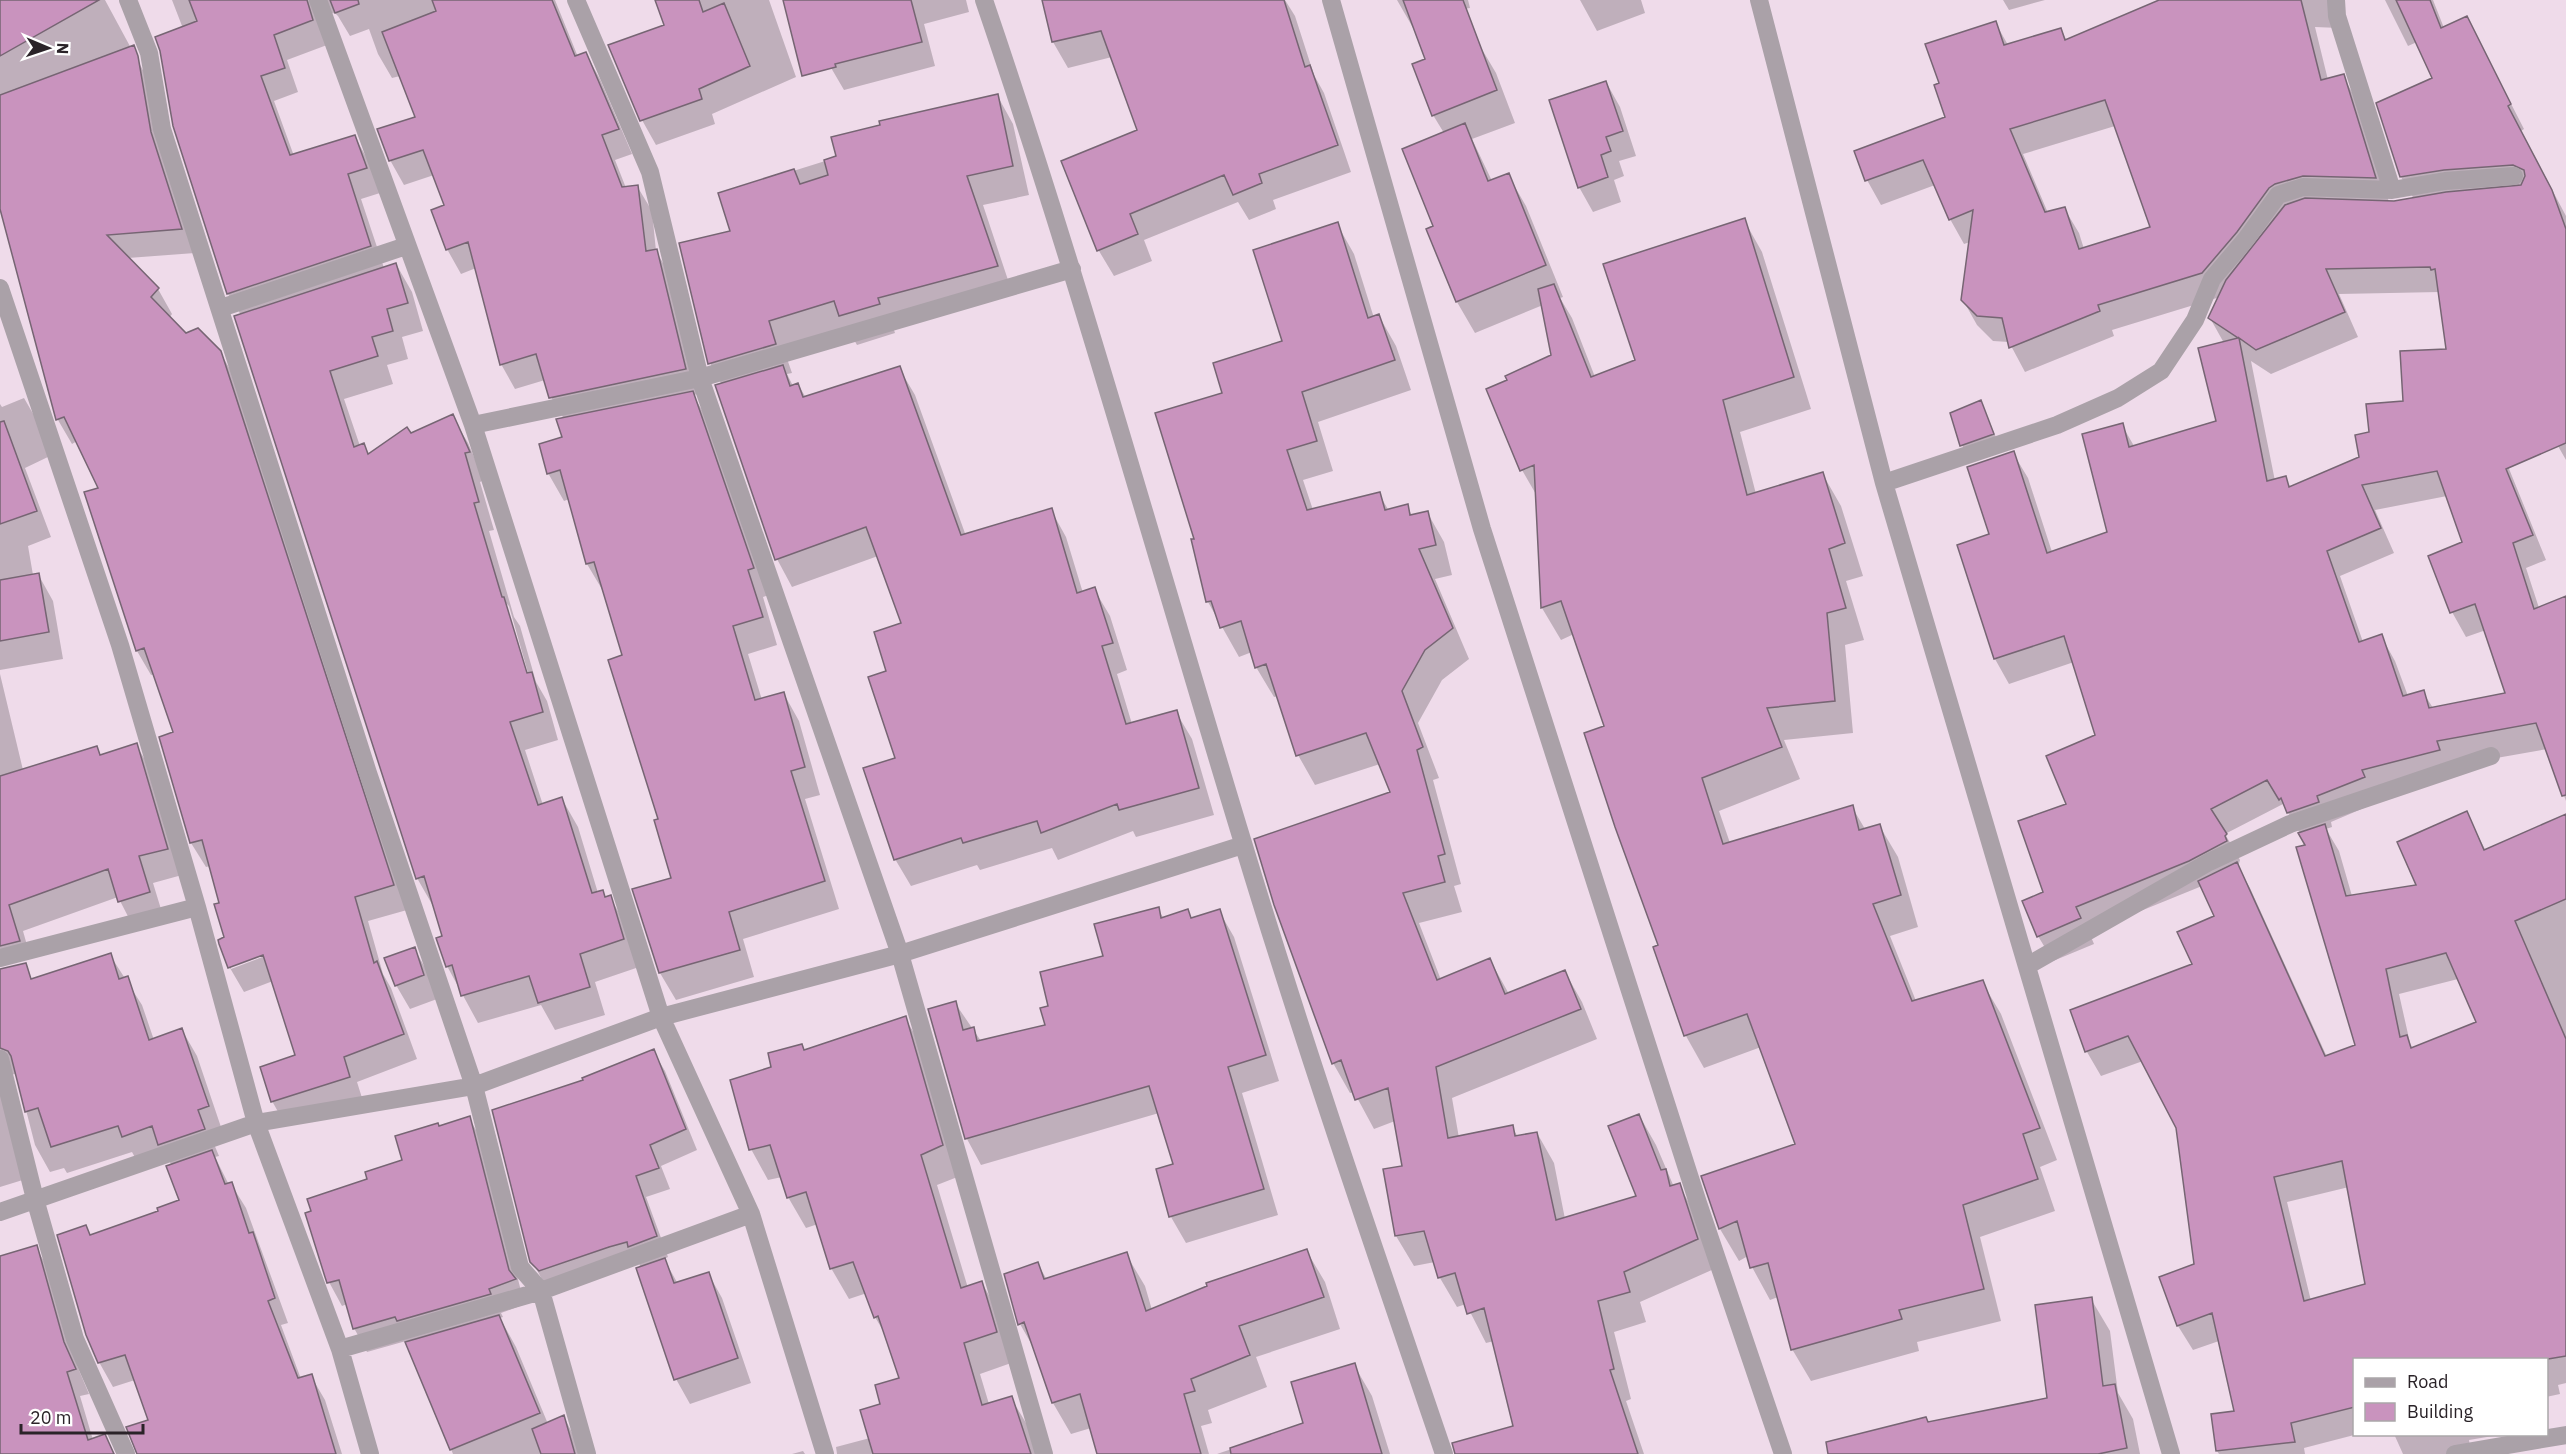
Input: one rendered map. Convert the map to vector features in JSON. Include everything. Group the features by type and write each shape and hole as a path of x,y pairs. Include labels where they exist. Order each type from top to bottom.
{"street":[{"path":"128,0 149,53 162,129 368,773 474,1086 520,1267 541,1291 587,1454"},
{"path":"318,0 473,425 661,1017 751,1214 825,1454"},
{"path":"576,0 650,172 700,378 900,954 1044,1454"},
{"path":"984,0 1072,268 1243,845 1314,1069 1444,1454"},
{"path":"1330,0 1482,529 1698,1203 1783,1454"},
{"path":"1759,0 1884,483 2171,1454"},
{"path":"2336,0 2337,16 2392,190"},
{"path":"1884,483 2057,425 2118,398 2161,371 2195,320 2212,279 2246,239 2278,195 2303,187 2392,190 2445,181 2514,176"},
{"path":"221,308 406,246"},
{"path":"473,425 700,378 1072,268"},
{"path":"0,288 120,645 197,907 256,1123 340,1348 370,1454"},
{"path":"2027,966 2209,862 2290,824 2491,756"},
{"path":"0,1212 256,1123 474,1086 661,1017 900,954 1243,845"},
{"path":"0,958 197,907"},
{"path":"0,1059 35,1199 75,1339 126,1454"},
{"path":"340,1348 541,1291 751,1214"},
{"path":"2455,1454 2566,1435"}],"building":[{"path":"0,0 99,0 0,56"},
{"path":"189,0 307,0 313,20 274,35 285,68 261,76 290,155 355,135 367,168 348,174 371,246 227,294 173,126 160,51 155,37 197,21"},
{"path":"330,0 358,0 359,4 335,13"},
{"path":"432,0 552,0 575,56 586,52 619,129 602,135 622,187 638,185 646,251 657,249 686,369 549,398 536,354 500,365 468,242 446,250 431,210 444,205 423,150 389,161 377,129 415,117 382,32 436,11"},
{"path":"655,0 699,0 703,12 724,3 750,66 699,89 702,99 640,121 608,45 664,25"},
{"path":"783,0 911,0 922,42 835,64 836,67 802,76"},
{"path":"1042,0 1284,0 1305,67 1310,65 1338,145 1259,174 1262,183 1233,195 1224,175 1130,214 1138,234 1097,251 1061,161 1137,130 1101,31 1052,42"},
{"path":"1403,0 1463,0 1497,90 1432,116 1412,64 1425,59"},
{"path":"2159,0 2301,0 2321,80 2344,74 2376,178 2303,176 2275,184 2269,188 2237,232 2202,273 2098,305 2100,311 2009,348 2002,318 1977,316 1961,300 1973,210 1949,220 1923,160 1865,181 1854,151 1945,117 1934,85 1939,83 1925,44 1996,21 2004,45 2061,28 2065,40","holes":["2105,100 2150,227 2079,249 2065,207 2045,212 2010,129"]},
{"path":"2396,0 2430,0 2441,28 2467,16 2511,104 2508,106 2552,190 2566,229 2566,443 2506,469 2533,535 2513,543 2534,609 2566,596 2566,795 2562,796 2536,723 2437,741 2440,750 2362,770 2365,777 2317,796 2319,802 2287,813 2281,798 2279,800 2267,780 2211,809 2227,834 2225,836 2227,841 2189,861 2076,907 2081,918 2037,937 2022,901 2043,892 2018,821 2066,804 2046,756 2095,735 2064,636 1994,659 1957,545 1989,534 1967,467 2014,451 2047,553 2107,532 2082,434 2123,423 2129,447 2216,421 2198,348 2238,338 2208,318 2226,280 2285,205 2305,198 2394,201 2446,192 2521,185 2525,176 2524,170 2513,165 2444,170 2400,177 2376,103 2432,78","holes":["2430,267 2431,270 2435,269 2446,349 2400,351 2403,401 2366,404 2369,432 2355,435 2359,457 2289,487 2286,476 2267,481 2239,338 2256,350 2345,312 2326,269","2437,471 2462,542 2428,556 2450,613 2475,604 2505,693 2429,708 2424,690 2403,696 2382,634 2359,642 2327,551 2381,528 2362,485"]},
{"path":"134,45 138,56 151,132 182,229 107,235 159,288 151,297 186,333 198,328 221,351 394,885 355,897 374,963 377,961 404,1034 344,1057 350,1077 271,1102 260,1067 295,1055 263,955 228,968 219,944 218,940 224,937 214,904 219,903 202,840 190,843 159,737 173,732 144,648 136,651 84,492 98,488 64,417 56,420 0,209 0,95"},
{"path":"1606,81 1623,131 1606,137 1611,151 1601,155 1608,177 1578,188 1549,100"},
{"path":"998,94 1013,166 967,176 998,266 878,298 880,304 839,316 834,301 769,321 776,344 708,364 679,243 730,231 718,193 794,169 800,184 828,175 824,160 836,156 831,137 880,125 879,121"},
{"path":"1465,123 1488,181 1509,173 1546,265 1456,302 1426,229 1433,226 1402,149"},
{"path":"1745,218 1794,377 1723,400 1747,495 1823,472 1845,543 1829,549 1846,608 1827,613 1835,701 1767,708 1782,747 1702,778 1723,844 1853,805 1859,830 1880,824 1901,895 1873,904 1912,1001 1983,980 2040,1128 2023,1134 2038,1179 1963,1205 1984,1289 1899,1310 1902,1319 1791,1350 1768,1263 1750,1268 1737,1221 1719,1229 1701,1176 1795,1144 1747,1014 1684,1036 1653,947 1658,945 1584,733 1604,726 1561,601 1541,608 1534,465 1520,471 1486,389 1507,380 1505,376 1551,355 1538,289 1554,284 1591,377 1635,360 1603,264"},
{"path":"1338,222 1368,318 1379,314 1395,360 1302,392 1317,441 1287,450 1307,510 1380,492 1385,510 1408,504 1410,515 1428,511 1436,545 1419,549 1453,628 1425,650 1402,691 1423,747 1417,750 1445,854 1438,856 1445,882 1403,893 1437,980 1490,958 1505,994 1565,970 1581,1009 1436,1067 1448,1138 1513,1125 1515,1136 1537,1132 1556,1220 1636,1196 1608,1126 1639,1114 1661,1170 1666,1169 1670,1186 1680,1183 1698,1239 1624,1272 1630,1292 1598,1301 1614,1369 1610,1370 1638,1454 1455,1454 1452,1443 1513,1426 1484,1308 1467,1314 1455,1273 1438,1278 1424,1231 1395,1236 1383,1169 1402,1166 1388,1088 1355,1100 1341,1060 1332,1064 1274,905 1254,839 1390,792 1366,733 1296,756 1266,664 1255,668 1241,621 1220,628 1211,601 1206,602 1191,539 1194,539 1155,413 1222,393 1213,363 1282,341 1253,250"},
{"path":"396,263 408,303 387,309 393,331 372,337 378,356 330,371 354,447 364,443 368,454 407,427 411,433 453,414 470,452 465,453 479,502 474,503 502,597 504,597 527,673 532,672 543,712 510,722 538,805 562,797 592,893 603,890 605,897 611,895 624,939 580,954 590,987 538,1003 529,976 461,996 452,965 446,967 436,938 442,936 424,876 416,879 234,316"},
{"path":"783,365 790,386 798,383 803,397 900,366 961,535 1052,508 1077,593 1095,587 1113,643 1102,646 1126,724 1177,710 1199,788 1119,810 1117,804 1041,833 1037,821 963,843 961,838 894,860 863,768 895,758 868,677 886,671 874,632 901,623 866,527 775,560 715,385"},
{"path":"693,391 754,568 748,570 763,617 733,626 755,700 784,692 805,767 791,771 825,881 729,912 740,950 659,973 632,889 671,878 654,820 658,819 608,660 622,655 594,562 586,564 560,470 547,474 539,444 562,437 556,419"},
{"path":"1981,400 1994,434 1960,446 1950,413"},
{"path":"4,421 37,511 0,524 0,422"},
{"path":"39,573 49,632 0,641 0,580"},
{"path":"137,743 168,849 139,856 150,892 118,902 108,869 9,905 20,941 0,946 0,776 97,746 100,755"},
{"path":"2467,811 2484,850 2566,814 2566,899 2515,921 2566,1039 2566,1356 2548,1359 2353,1358 2353,1408 2291,1423 2295,1442 2216,1451 2211,1414 2234,1411 2212,1313 2177,1326 2159,1277 2194,1264 2176,1128 2128,1036 2085,1052 2070,1010 2192,964 2177,932 2214,916 2198,881 2237,862 2325,1056 2355,1045 2296,847 2305,845 2298,833 2325,824 2346,896 2416,885 2397,842","holes":["2446,953 2476,1022 2411,1048 2407,1035 2400,1037 2386,969","2342,1161 2365,1284 2304,1301 2274,1177"]},
{"path":"1159,907 1161,918 1188,909 1191,918 1220,909 1266,1055 1228,1067 1264,1189 1169,1217 1156,1169 1173,1164 1149,1086 965,1139 928,1009 956,1001 963,1030 974,1027 977,1041 1045,1025 1040,1008 1048,1006 1040,972 1103,956 1094,924"},
{"path":"415,947 424,975 395,986 384,958"},
{"path":"111,953 119,979 128,976 149,1040 182,1028 209,1106 198,1110 205,1129 158,1145 152,1126 122,1137 118,1126 51,1147 38,1108 25,1112 11,1056 8,1051 0,1048 0,969 26,963 31,979"},
{"path":"906,1016 943,1145 921,1155 961,1288 982,1281 997,1332 964,1343 982,1405 1012,1396 1031,1454 873,1454 860,1410 880,1404 875,1385 899,1378 878,1316 874,1318 853,1262 830,1269 806,1192 787,1198 770,1145 749,1150 730,1080 771,1067 768,1053 802,1044 804,1050"},
{"path":"654,1049 686,1129 650,1145 659,1168 636,1176 657,1236 628,1247 627,1242 609,1247 539,1271 530,1262 492,1110 583,1080 582,1078"},
{"path":"470,1116 509,1270 516,1279 489,1289 491,1294 397,1321 395,1317 353,1329 339,1280 327,1283 305,1213 311,1211 307,1199 367,1179 365,1172 402,1160 395,1136"},
{"path":"212,1150 225,1184 232,1182 249,1233 253,1232 275,1298 268,1301 298,1378 312,1374 336,1454 137,1454 126,1427 148,1420 125,1355 98,1363 86,1335 57,1235 86,1225 90,1235 158,1211 157,1208 179,1200 166,1166"},
{"path":"37,1245 64,1342 76,1369 67,1372 88,1440 105,1434 114,1454 0,1454 0,1256"},
{"path":"1307,1249 1324,1297 1239,1326 1250,1355 1191,1379 1195,1391 1184,1394 1201,1454 1097,1454 1080,1394 1052,1403 1024,1322 1018,1325 1004,1274 1038,1262 1044,1279 1127,1252 1146,1311 1207,1286 1206,1283"},
{"path":"665,1258 674,1283 709,1272 738,1358 674,1380 636,1268"},
{"path":"2092,1297 2103,1386 2115,1384 2127,1448 2098,1454 1828,1454 1826,1442 1926,1417 1928,1422 2047,1398 2035,1305"},
{"path":"499,1315 540,1413 450,1450 405,1342"},
{"path":"1355,1363 1382,1454 1231,1454 1230,1448 1303,1423 1291,1382"},
{"path":"564,1415 575,1454 541,1454 532,1429"}]}
